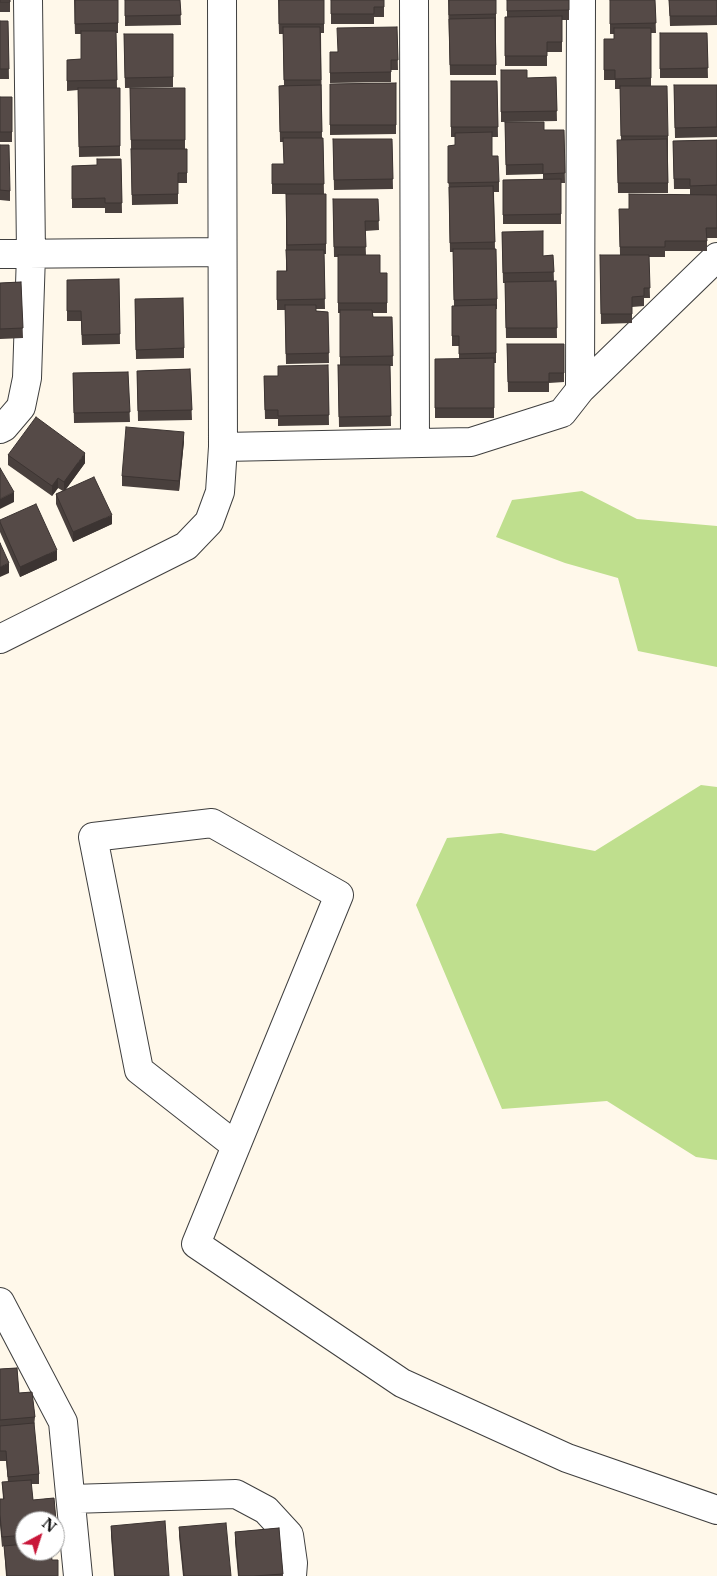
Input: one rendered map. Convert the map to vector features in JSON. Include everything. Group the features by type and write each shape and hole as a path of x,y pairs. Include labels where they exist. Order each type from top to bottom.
{"street":[{"path":"0,429 22,407 27,378 31,254 28,0"},
{"path":"0,639 186,546 209,522 220,492 223,447 222,0"},
{"path":"414,0 415,444"},
{"path":"580,390 581,0"},
{"path":"0,254 222,252"},
{"path":"223,447 472,442 562,413 580,390 717,257"},
{"path":"236,1146 139,1070 93,838 212,822 340,895 196,1244 402,1383 567,1458 717,1510"},
{"path":"0,1302 63,1422 78,1576"},
{"path":"71,1499 236,1494 266,1510 288,1535 293,1563 292,1576"}],"green space":[{"path":"582,491 637,519 717,526 717,667 638,651 618,578 565,563 496,537 512,500"},
{"path":"701,785 717,787 717,1160 696,1157 607,1101 502,1109 416,905 447,838 501,833 595,851"}],"building":[{"path":"0,0 10,0 10,2 0,2"},
{"path":"75,0 118,0 118,23 75,24"},
{"path":"125,0 180,0 181,15 125,16"},
{"path":"279,0 324,0 324,24 279,24"},
{"path":"331,0 384,0 384,7 374,7 374,14 331,14"},
{"path":"449,0 496,0 496,14 449,15"},
{"path":"507,0 569,0 569,10 507,11"},
{"path":"610,0 655,0 656,23 610,24"},
{"path":"669,0 717,0 717,16 670,16"},
{"path":"562,16 562,42 547,42 547,56 505,56 505,17"},
{"path":"495,18 496,65 450,65 449,19"},
{"path":"0,21 8,21 9,69 0,69"},
{"path":"283,27 320,27 321,80 284,80"},
{"path":"397,27 398,60 391,60 391,72 330,73 330,52 338,52 337,28"},
{"path":"614,28 651,28 651,78 615,79 615,70 604,70 604,39 614,39"},
{"path":"81,31 116,31 117,80 67,81 67,60 81,59"},
{"path":"660,33 707,33 708,68 660,69"},
{"path":"124,34 173,34 173,77 125,78"},
{"path":"501,70 527,70 527,78 556,77 557,111 501,112"},
{"path":"451,81 497,81 498,127 451,127"},
{"path":"396,83 396,125 330,125 330,84"},
{"path":"321,85 322,132 280,132 279,86"},
{"path":"674,85 717,85 717,127 675,128"},
{"path":"620,86 667,86 668,136 621,136"},
{"path":"78,88 120,88 120,146 79,147"},
{"path":"130,88 185,88 185,140 131,140"},
{"path":"0,97 12,97 12,132 0,132"},
{"path":"505,122 544,122 544,130 564,130 565,173 543,174 543,164 506,165"},
{"path":"492,132 492,156 498,156 499,182 448,183 448,146 455,145 455,133"},
{"path":"283,138 323,138 324,184 272,184 272,164 284,164"},
{"path":"333,139 392,139 393,179 334,180"},
{"path":"667,139 668,183 618,183 617,140"},
{"path":"717,140 717,185 690,186 690,179 674,179 673,141"},
{"path":"0,145 9,145 10,191 0,190"},
{"path":"131,149 187,149 187,173 178,173 178,194 132,195"},
{"path":"97,159 121,159 122,203 105,203 105,198 72,199 72,166 97,165"},
{"path":"561,179 561,214 503,215 503,180"},
{"path":"493,186 495,242 450,243 449,187"},
{"path":"286,194 326,194 326,244 287,245"},
{"path":"629,194 717,195 717,228 706,228 707,241 665,241 665,247 620,247 619,209 629,209"},
{"path":"333,199 378,199 379,221 365,221 366,247 334,247"},
{"path":"543,231 543,256 553,255 554,272 503,273 502,232"},
{"path":"453,249 496,249 497,299 454,300"},
{"path":"286,250 324,250 325,299 277,300 277,271 287,271"},
{"path":"338,255 380,255 380,273 387,273 387,303 338,303"},
{"path":"600,255 649,255 650,288 644,288 644,296 632,297 632,314 601,314"},
{"path":"119,279 120,334 82,335 81,311 67,311 67,280"},
{"path":"556,281 557,328 506,328 505,282"},
{"path":"21,282 23,328 0,329 0,283"},
{"path":"183,298 184,348 136,350 135,299"},
{"path":"285,305 316,305 316,311 328,312 329,353 286,354"},
{"path":"496,305 496,353 459,354 459,336 452,336 452,306"},
{"path":"340,310 372,310 373,317 392,317 393,356 340,357"},
{"path":"507,344 564,344 564,373 549,373 549,382 508,382"},
{"path":"494,358 494,408 435,408 435,359"},
{"path":"328,365 329,415 278,416 278,410 265,410 264,376 278,376 278,366"},
{"path":"338,365 390,365 391,416 339,417"},
{"path":"190,369 192,410 138,411 137,371"},
{"path":"128,372 130,412 74,413 73,373"},
{"path":"36,417 85,453 64,482 58,478 52,486 8,455"},
{"path":"126,427 184,432 179,481 122,476"},
{"path":"0,468 14,492 0,499"},
{"path":"94,477 112,515 73,532 56,494"},
{"path":"36,504 57,550 20,567 0,520"},
{"path":"0,543 9,563 0,567"},
{"path":"17,1368 19,1393 32,1392 35,1417 0,1420 0,1369"},
{"path":"34,1423 39,1474 8,1477 6,1451 0,1451 0,1426"},
{"path":"31,1480 33,1500 54,1498 55,1511 15,1511 15,1536 2,1537 0,1499 4,1499 2,1482"},
{"path":"165,1521 169,1576 115,1576 111,1526"},
{"path":"226,1523 231,1576 184,1576 179,1527"},
{"path":"279,1528 283,1574 239,1576 235,1532"},
{"path":"15,1545 15,1561 58,1561 58,1576 7,1576 4,1546"}]}
